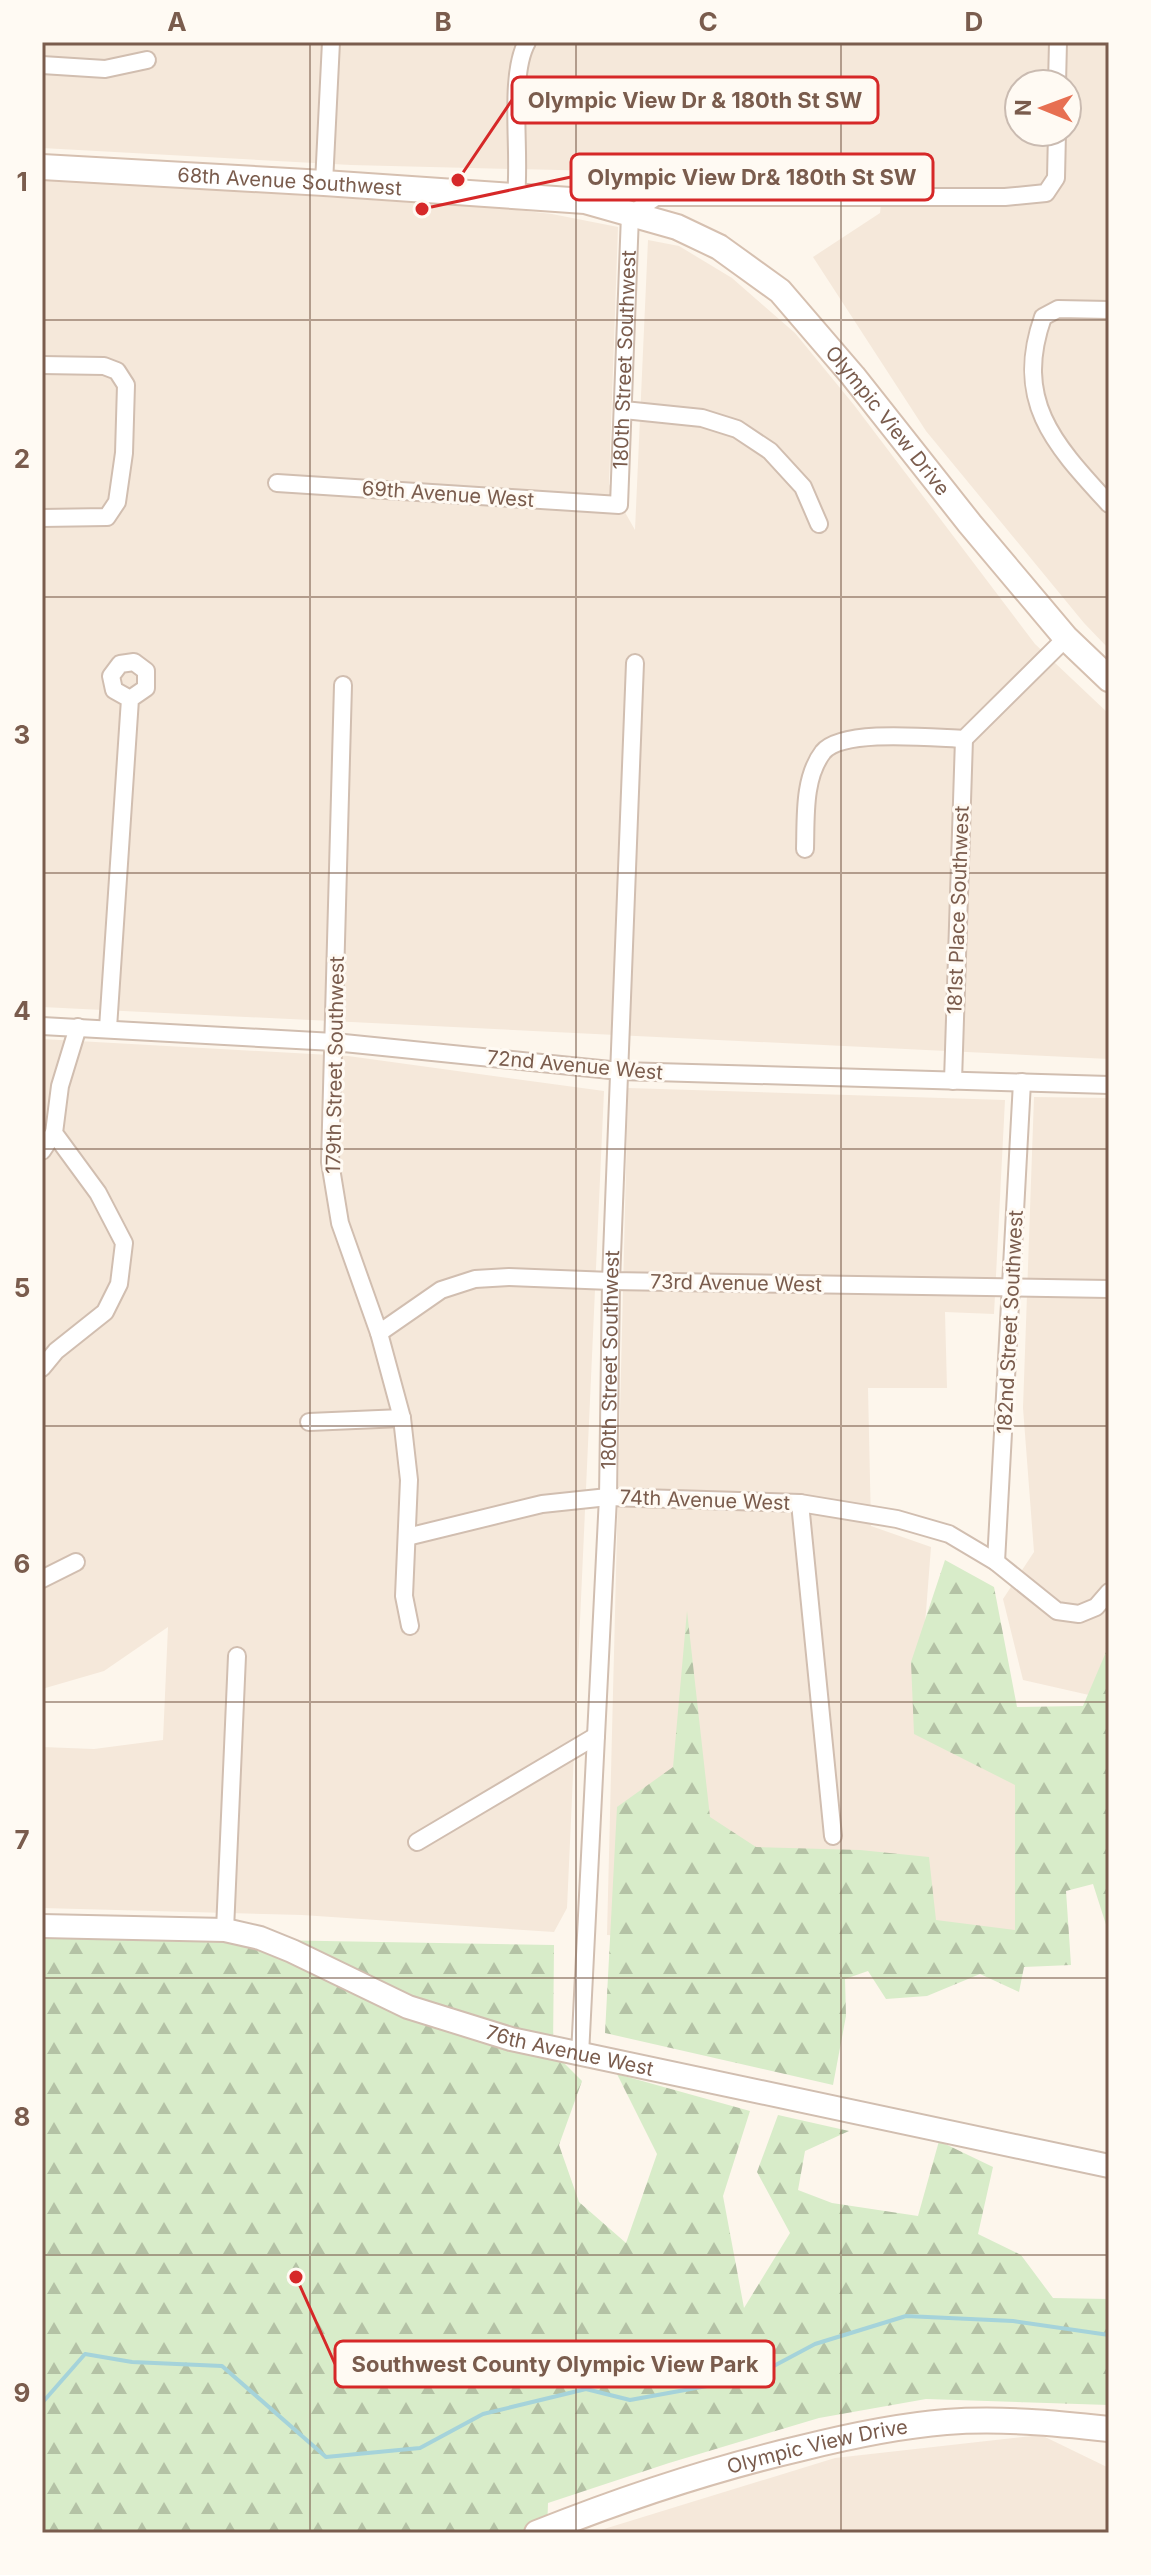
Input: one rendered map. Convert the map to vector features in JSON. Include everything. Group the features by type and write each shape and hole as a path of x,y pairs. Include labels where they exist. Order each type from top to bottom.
{"main road":[{"name":"68th Avenue Southwest","path":"42,167 516,195 585,201 630,215"},
{"name":"Olympic View Drive","path":"630,215 677,227 719,247 780,291 1066,638 1109,679"},
{"name":"Olympic View Drive","path":"537,2533 580,2524 684,2478 865,2433 974,2421 1025,2421 1109,2429"}],"street":[{"path":"324,183 331,42"},
{"path":"516,195 518,75 527,42"},
{"path":"1057,68 1058,42"},
{"path":"42,65 105,69 147,60"},
{"path":"630,215 656,197 975,198 1046,193 1056,178 1057,148"},
{"name":"180th Street Southwest","path":"619,505 630,215"},
{"path":"1109,310 1058,309 1043,317 1033,344 1033,385 1044,424 1066,457 1109,504"},
{"path":"42,365 104,366 117,371 126,385 124,453 117,502 107,517 42,518"},
{"path":"624,410 702,418 737,429 770,451 803,487 819,524"},
{"name":"69th Avenue West","path":"277,483 619,505"},
{"path":"805,849 811,777 824,750 842,741 889,735 964,739 1066,638"},
{"name":"180th Street Southwest","path":"580,2055 608,1497 611,1281 635,663"},
{"name":"179th Street Southwest","path":"343,685 330,1162 340,1223 379,1333 402,1418 409,1480 404,1596 410,1626"},
{"path":"108,1028 130,699"},
{"name":"181st Place Southwest","path":"953,1081 964,739"},
{"name":"72nd Avenue West","path":"42,1026 334,1042 620,1071 1109,1085"},
{"path":"42,1151 54,1133 60,1086 78,1027"},
{"name":"182nd Street Southwest","path":"996,1562 1022,1082"},
{"path":"42,1368 56,1351 105,1312 119,1284 124,1243 98,1193 54,1133"},
{"name":"73rd Avenue West","path":"379,1333 441,1290 475,1279 509,1277 1109,1289"},
{"path":"309,1422 402,1418"},
{"name":"74th Avenue West","path":"407,1537 542,1504 608,1497 800,1503 897,1519 949,1534 996,1562 1057,1611 1079,1614 1096,1607 1109,1592"},
{"path":"800,1503 833,1836"},
{"path":"42,1579 76,1562"},
{"path":"225,1930 237,1656"},
{"path":"417,1842 596,1736"},
{"name":"76th Avenue West","path":"42,1926 225,1930 260,1938 292,1951 408,2007 511,2039 1109,2166"}],"shaded area":[{"path":"42,42 1109,42 1109,649 1084,623 926,431 813,257 880,213 884,178 351,165 42,148"},
{"path":"42,179 498,208 552,214 618,227 609,484 635,530 648,240 679,246 732,278 795,333 854,405 1035,644 1109,714 1109,1059 42,1007"},
{"path":"42,1039 348,1056 604,1091 567,1908 554,1932 302,1915 42,1908 42,1747 94,1749 163,1740 168,1627 104,1671 42,1689"},
{"path":"628,1088 1005,1100 994,1314 945,1312 947,1388 868,1388 871,1526 931,1547 917,1728 1034,1775 1028,1938 667,1938 607,1935"},
{"path":"1034,1097 1109,1098 1109,1721 1089,1695 1023,1680 1003,1599 1034,1552 1023,1408"},
{"path":"1041,2435 1109,2468 1109,2533 591,2533 835,2458"}],"green space":[{"path":"945,1560 994,1587 1017,1707 1083,1706 1109,1645 1109,1934 1093,1884 1066,1891 1071,1965 1024,1967 1019,1992 980,1974 927,1996 886,1999 868,1971 845,1979 846,2016 833,2085 605,2033 617,1807 673,1767 687,1611 710,1817 756,1847 860,1850 929,1857 936,1920 1015,1930 1015,1785 914,1734 911,1662"},
{"path":"42,1936 554,1945 553,2052 582,2081 559,2145 579,2202 626,2243 657,2154 617,2074 750,2111 723,2196 744,2308 790,2233 757,2172 778,2115 849,2131 805,2151 798,2190 832,2203 918,2216 939,2141 993,2167 978,2234 1021,2255 1053,2298 1109,2299 1109,2405 926,2399 819,2418 548,2503 547,2533 42,2533"}],"waterway":[{"path":"42,2403 85,2354 132,2362 222,2366 326,2457 420,2448 483,2414 586,2389 630,2400 751,2378 815,2344 906,2316 1013,2321 1109,2335"}],"place":[{"name":"Olympic View Dr & 180th St SW","path":"458,180"},
{"name":"Olympic View Dr& 180th St SW","path":"422,209"},
{"name":"Southwest County Olympic View Park","path":"296,2277"}]}
